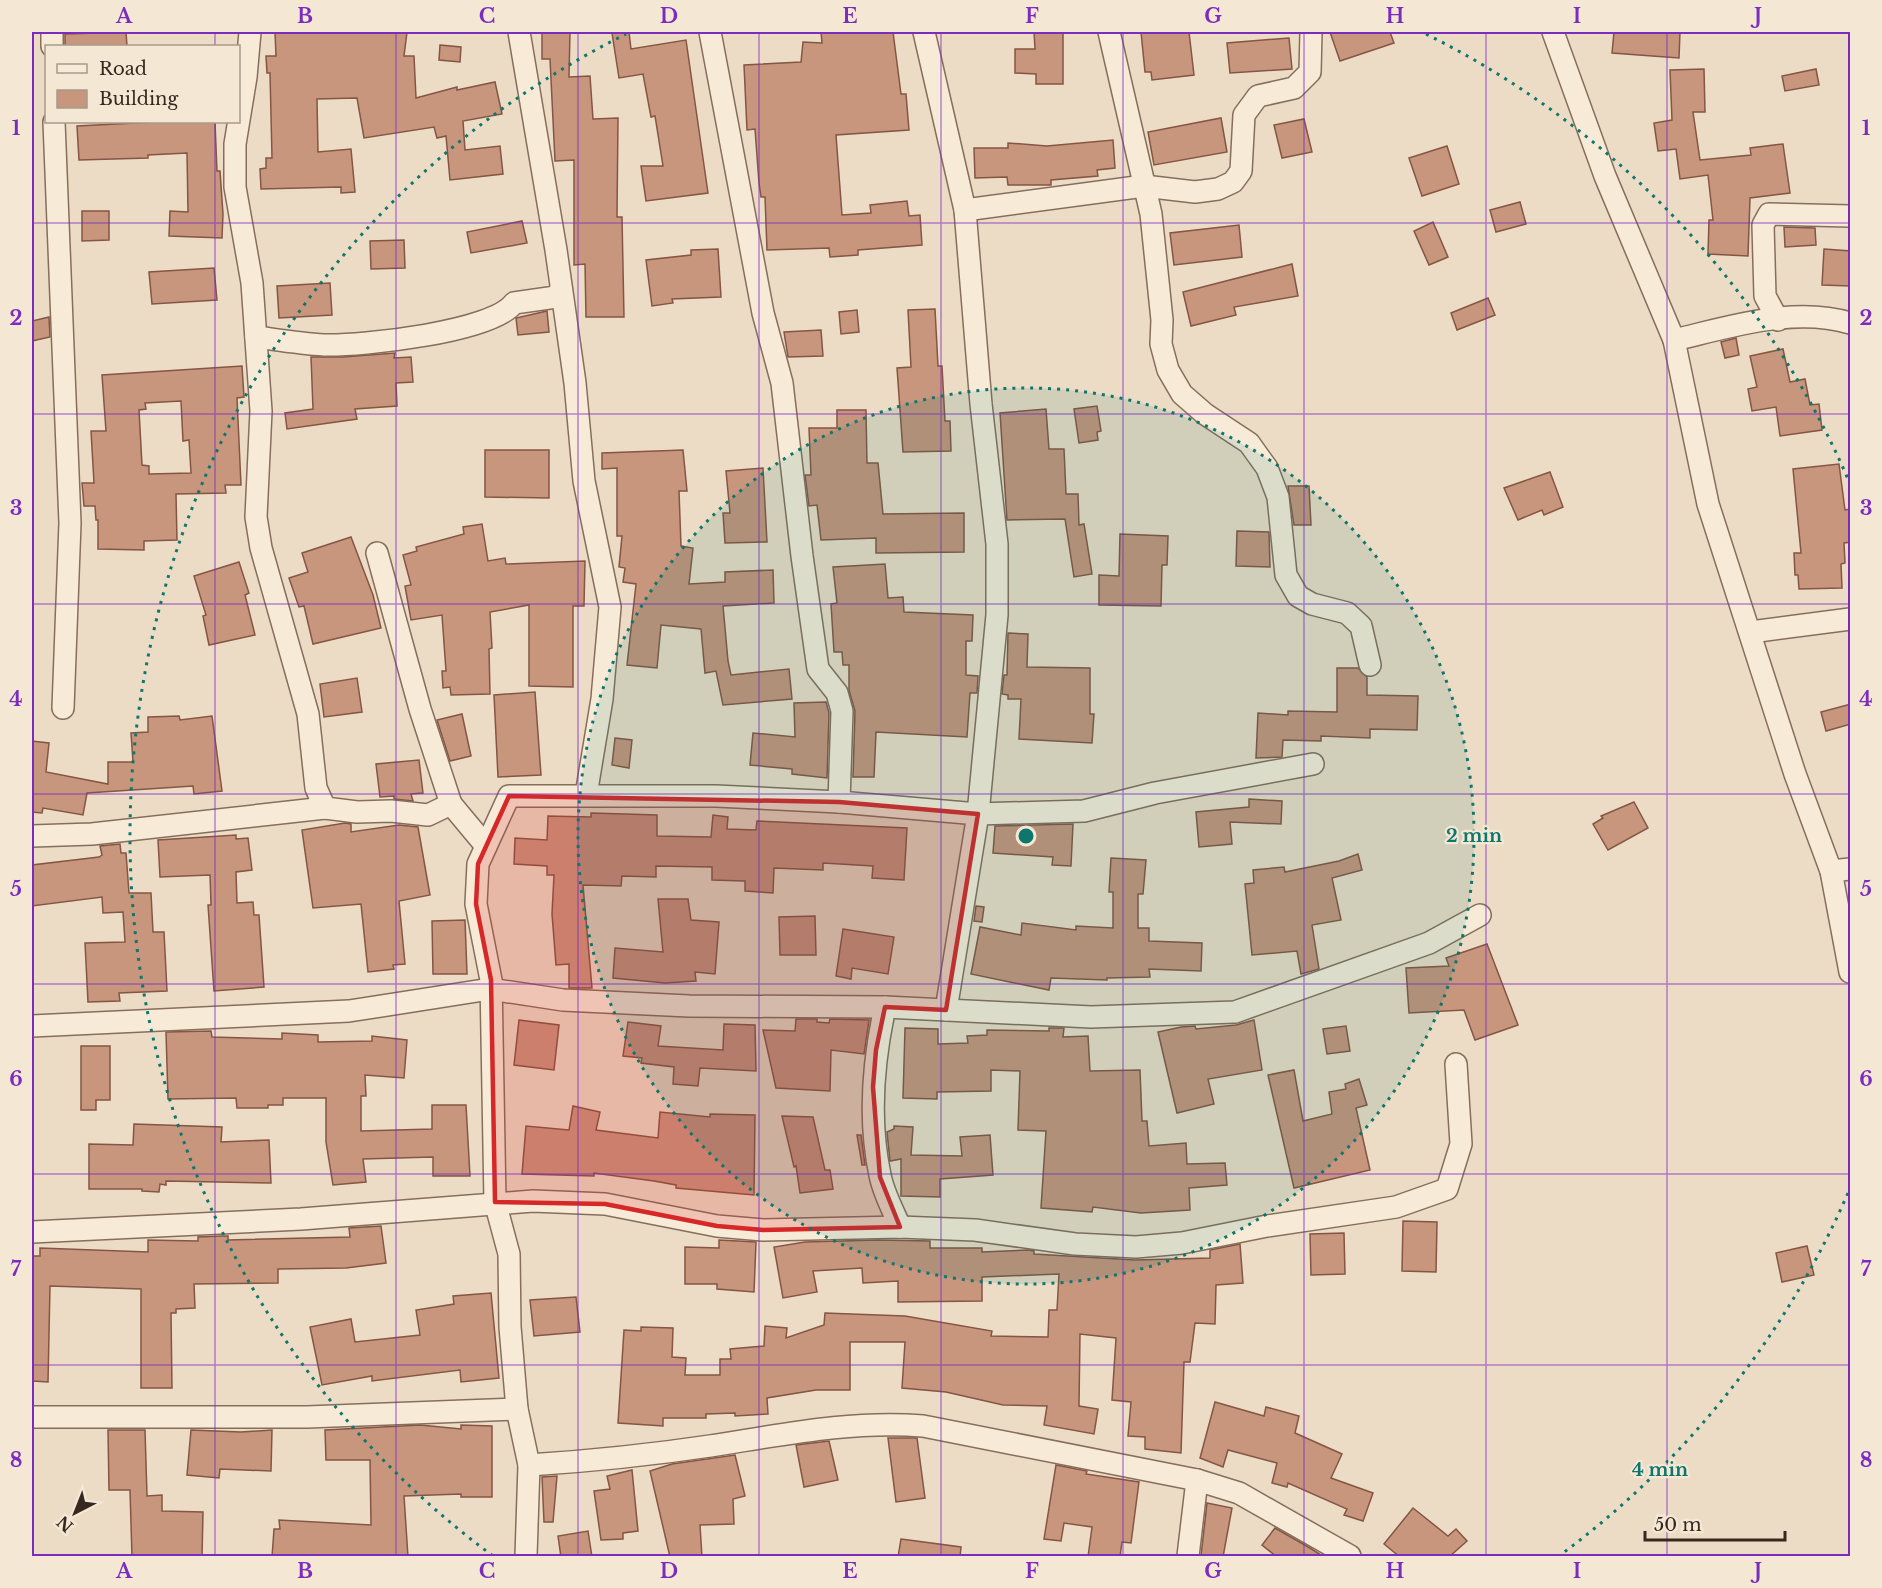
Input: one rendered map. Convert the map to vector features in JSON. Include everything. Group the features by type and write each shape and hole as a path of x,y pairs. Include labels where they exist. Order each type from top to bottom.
{"street":[{"path":"240,114 250,32"},
{"path":"519,32 575,383 584,481 610,607 602,699 585,795"},
{"path":"710,32 764,313 782,383 818,669 837,693 842,711 839,802"},
{"path":"924,32 965,210 981,404 997,544 997,615 978,814 946,1010"},
{"path":"1109,32 1151,213 1162,320 1161,344 1168,370 1182,394 1205,414 1249,443 1268,468 1278,497 1286,575 1298,596 1312,604 1347,613 1360,626 1370,665"},
{"path":"965,210 1144,186 1195,192 1218,189 1233,182 1241,171 1244,115 1258,96 1294,88 1310,72 1311,32"},
{"path":"1553,32 1605,176 1674,340 1708,504 1795,774 1841,870 1851,972"},
{"path":"54,123 70,523 63,708"},
{"path":"238,123 235,144 235,187 252,283 261,411 256,517 261,548 308,714 316,788 325,808"},
{"path":"1778,320 1765,296 1763,225 1769,214 1851,216"},
{"path":"256,337 326,345 404,339 478,323 509,310 514,303 556,297 561,289"},
{"path":"1674,340 1812,315 1851,323"},
{"path":"377,553 420,709 451,804 486,846"},
{"path":"1751,632 1851,619"},
{"path":"526,1557 529,1465 517,1409 510,1327 509,1254 495,1202 491,980 476,904 478,864 509,796 716,796 839,802 978,814 1084,812 1155,793 1313,764"},
{"path":"32,836 92,834 325,808 428,815 451,804"},
{"path":"32,1026 349,1011 490,989 563,1000 638,1004 885,1006 1090,1017 1234,1012 1429,943 1480,915"},
{"path":"885,1006 873,1078 874,1133 880,1177 900,1227"},
{"path":"32,1232 301,1219 495,1202 533,1201 605,1204 717,1226 763,1230 900,1227 975,1230 1075,1244 1136,1247 1182,1243 1267,1226 1396,1207 1446,1189 1461,1144 1456,1064"},
{"path":"32,1417 307,1417 517,1409"},
{"path":"529,1465 587,1461 819,1429 886,1423 923,1426 1197,1480 1239,1493 1297,1524 1350,1557"},
{"path":"1188,1557 1197,1480"}],"highlighted area":[{"path":"509,796 839,802 978,814 946,1010 885,1007 876,1050 873,1087 880,1177 900,1227 763,1230 717,1226 605,1204 495,1202 491,980 476,904 478,864"}],"building":[{"path":"126,32 127,45 65,45 65,34"},
{"path":"275,32 407,32 404,56 414,56 416,98 457,87 457,90 495,82 502,114 463,121 465,150 500,146 503,174 450,180 446,136 437,138 434,127 364,138 357,98 317,99 318,152 351,149 355,192 341,193 341,187 261,189 260,169 266,168 266,158 272,158 270,73 267,73 266,56 276,56"},
{"path":"542,32 570,32 569,77 590,76 593,119 618,118 617,217 622,217 624,317 586,317 585,264 574,265 574,160 555,161 550,59 542,59"},
{"path":"629,32 631,49 686,40 708,193 646,201 641,166 663,166 655,116 651,117 643,74 619,78 612,33"},
{"path":"821,32 893,32 901,94 906,94 909,130 836,135 842,215 871,213 870,205 907,201 909,216 920,215 922,245 858,250 858,255 830,257 829,248 767,250 765,197 761,197 755,129 747,130 744,65 801,62 803,42 822,43"},
{"path":"1034,32 1063,32 1063,84 1036,84 1036,74 1015,73 1015,49 1035,49"},
{"path":"1141,32 1189,32 1194,75 1152,80 1151,72 1145,72"},
{"path":"1330,32 1390,32 1394,43 1340,61"},
{"path":"1614,32 1680,32 1679,58 1612,53"},
{"path":"1289,38 1292,69 1230,73 1227,43"},
{"path":"440,45 461,47 460,62 439,60"},
{"path":"1704,69 1705,112 1693,112 1700,160 1751,155 1750,148 1783,144 1790,193 1750,198 1748,256 1708,254 1709,220 1713,220 1708,175 1680,179 1676,149 1658,151 1654,123 1672,120 1670,70"},
{"path":"1816,69 1819,85 1785,91 1782,76"},
{"path":"1221,118 1227,152 1154,165 1148,132"},
{"path":"1304,119 1312,152 1282,158 1274,125"},
{"path":"215,123 217,171 220,171 223,214 222,238 169,236 170,211 188,212 187,153 148,155 148,158 79,160 77,126"},
{"path":"1113,140 1115,168 1097,170 1098,176 1051,180 1051,185 1008,185 1007,177 975,178 974,148 1008,148 1008,143 1047,146"},
{"path":"1447,146 1459,184 1422,196 1409,158"},
{"path":"1520,202 1526,224 1496,232 1490,210"},
{"path":"82,211 109,211 109,240 82,241"},
{"path":"522,221 527,243 471,253 467,232"},
{"path":"1433,222 1448,257 1429,265 1414,231"},
{"path":"1239,225 1242,257 1174,265 1170,233"},
{"path":"1784,227 1815,228 1816,245 1785,247"},
{"path":"404,240 405,268 371,269 370,241"},
{"path":"718,249 721,297 672,299 673,303 652,306 646,260 691,255 691,250"},
{"path":"1824,249 1851,251 1850,286 1822,285"},
{"path":"1292,264 1298,296 1234,307 1236,315 1191,326 1183,292"},
{"path":"214,268 217,300 152,304 149,272"},
{"path":"330,283 332,315 279,318 277,286"},
{"path":"1488,298 1495,315 1457,330 1451,313"},
{"path":"935,309 938,366 942,366 945,421 950,421 951,451 903,452 897,368 911,367 908,310"},
{"path":"857,310 859,332 841,334 839,312"},
{"path":"547,311 549,332 518,335 516,318"},
{"path":"49,317 50,337 32,341 32,321"},
{"path":"821,330 823,356 788,357 784,332"},
{"path":"1736,338 1739,355 1725,358 1721,342"},
{"path":"1783,349 1790,382 1805,379 1810,405 1819,404 1822,430 1780,436 1776,407 1752,411 1748,389 1757,387 1750,356"},
{"path":"395,353 394,358 411,357 413,382 396,383 397,406 355,409 357,419 287,429 285,413 313,409 311,357"},
{"path":"242,366 244,397 237,398 241,485 225,485 226,493 176,494 177,540 144,541 144,550 98,549 98,520 96,520 95,506 84,506 82,483 94,483 91,431 106,431 102,375","holes":["181,401 183,441 189,440 191,473 149,474 149,466 142,465 139,410 146,409 145,403"]},
{"path":"1097,406 1101,431 1097,432 1098,440 1079,443 1074,409"},
{"path":"1046,409 1049,449 1064,449 1066,494 1078,494 1079,525 1084,524 1092,574 1074,577 1065,519 1007,520 1000,413"},
{"path":"837,410 866,410 867,463 878,463 883,514 964,513 964,552 876,553 876,538 821,540 817,505 809,506 805,475 811,475 809,428 837,428"},
{"path":"485,450 549,450 549,498 485,497"},
{"path":"683,450 687,491 679,491 681,546 693,548 689,584 725,582 725,572 773,570 774,603 723,606 728,661 731,675 789,669 792,699 723,705 716,671 705,673 701,629 661,625 657,668 627,665 636,584 623,582 625,568 619,567 622,536 617,536 617,468 602,469 602,453"},
{"path":"1839,464 1845,510 1851,509 1851,542 1844,543 1845,563 1841,564 1842,588 1799,589 1798,575 1795,575 1794,553 1801,553 1793,469"},
{"path":"763,468 767,542 725,543 723,513 730,513 726,471"},
{"path":"1550,472 1563,507 1544,515 1542,510 1518,520 1504,488"},
{"path":"1288,486 1309,486 1311,525 1294,525"},
{"path":"482,524 488,561 505,558 506,564 585,561 584,606 573,606 573,687 529,686 529,605 490,612 492,648 489,649 490,694 451,695 450,687 443,688 442,671 446,671 442,615 411,620 405,586 411,585 403,555 417,551 416,547 464,534 463,527"},
{"path":"1237,531 1269,532 1270,567 1236,566"},
{"path":"1120,534 1168,536 1167,565 1162,565 1161,606 1099,605 1099,575 1119,576"},
{"path":"351,537 373,595 381,628 313,644 304,606 299,607 289,578 308,572 302,553"},
{"path":"239,562 249,593 245,595 255,635 209,645 203,616 206,615 194,576"},
{"path":"885,564 888,598 903,597 904,612 973,615 972,641 966,641 966,675 978,676 977,693 970,693 967,737 876,732 874,777 853,777 855,711 849,690 849,665 843,665 842,652 834,652 831,604 837,603 833,567"},
{"path":"1008,633 1028,634 1027,667 1090,668 1090,714 1094,714 1092,743 1019,739 1021,699 1008,699 1008,695 1002,694 1004,675 1007,675"},
{"path":"1337,668 1358,668 1367,677 1367,695 1418,696 1417,730 1370,729 1370,738 1321,736 1321,741 1283,740 1282,757 1256,758 1258,713 1288,715 1288,711 1337,712"},
{"path":"357,678 362,712 324,717 320,684"},
{"path":"535,692 541,775 498,777 494,695"},
{"path":"826,702 829,713 827,778 792,774 792,769 750,765 753,733 795,737 794,703"},
{"path":"1851,704 1851,724 1826,731 1821,712"},
{"path":"462,714 471,756 450,761 437,720"},
{"path":"179,716 180,720 212,716 222,791 194,794 193,786 87,793 83,815 43,808 42,813 32,812 32,741 49,743 46,772 108,784 108,762 133,762 131,733 148,732 148,717"},
{"path":"615,738 632,740 629,768 612,765"},
{"path":"419,760 423,793 411,794 413,801 394,799 394,796 380,797 376,764"},
{"path":"1249,799 1282,801 1281,824 1230,822 1232,844 1199,847 1196,812 1249,807"},
{"path":"1634,802 1648,828 1608,850 1593,824 1603,818 1601,816"},
{"path":"591,813 657,815 657,836 711,837 713,815 728,817 727,829 756,830 757,821 907,828 904,880 872,878 873,866 823,863 823,870 774,868 773,893 745,891 745,881 712,880 712,867 656,866 656,877 622,876 621,886 583,885 592,988 569,988 569,964 556,965 552,914 554,875 547,875 547,866 514,864 515,838 547,840 548,816 591,817"},
{"path":"351,824 351,832 399,825 418,827 430,895 399,901 405,964 393,965 394,969 368,972 361,904 313,908 302,830"},
{"path":"1073,824 1071,866 1052,865 1053,857 993,853 995,826"},
{"path":"236,835 236,839 248,838 252,870 236,872 237,903 253,902 254,915 259,915 264,987 214,991 208,905 211,905 210,875 160,877 158,840"},
{"path":"120,844 121,853 126,853 129,893 151,893 153,932 164,932 167,991 119,993 120,1001 88,1002 85,943 125,942 123,912 103,913 102,897 32,906 32,865 99,857 102,855 100,846"},
{"path":"1358,854 1362,870 1332,878 1341,920 1312,925 1319,969 1301,974 1297,951 1252,955 1245,884 1254,883 1253,870 1284,867 1285,872 1339,861"},
{"path":"1111,858 1146,860 1143,894 1138,894 1138,928 1149,928 1149,941 1202,943 1201,971 1149,969 1150,977 1107,978 1107,980 1051,978 1049,990 971,974 980,927 1021,935 1022,923 1076,930 1076,926 1113,928 1113,892 1109,892"},
{"path":"658,899 688,899 691,920 719,922 715,974 695,972 696,981 665,983 613,978 615,948 663,952"},
{"path":"976,906 984,907 982,922 974,921"},
{"path":"815,916 816,955 780,955 779,917"},
{"path":"465,920 467,974 433,974 432,921"},
{"path":"843,929 894,937 888,974 852,968 851,979 836,976"},
{"path":"1487,944 1518,1025 1475,1040 1464,1010 1409,1013 1406,968 1449,966 1446,958"},
{"path":"796,1019 817,1019 817,1022 829,1023 830,1019 869,1020 864,1054 831,1050 830,1091 776,1088 763,1030 795,1031"},
{"path":"519,1020 559,1025 554,1070 514,1065"},
{"path":"1254,1020 1262,1070 1208,1079 1214,1104 1177,1113 1158,1032 1181,1027 1195,1026 1196,1029 1236,1025"},
{"path":"628,1022 661,1026 658,1046 723,1050 724,1024 755,1025 756,1071 700,1068 698,1086 673,1084 674,1067 641,1063 642,1058 623,1056"},
{"path":"1346,1026 1350,1051 1327,1054 1323,1029"},
{"path":"905,1028 938,1029 938,1044 968,1043 967,1036 987,1035 987,1030 1049,1031 1049,1028 1064,1028 1063,1037 1088,1036 1090,1071 1140,1070 1142,1121 1147,1121 1149,1146 1186,1143 1187,1164 1225,1163 1227,1185 1189,1188 1190,1210 1141,1213 1093,1207 1092,1212 1041,1208 1046,1131 1018,1130 1020,1071 991,1070 991,1091 937,1092 937,1099 903,1098"},
{"path":"211,1031 212,1037 282,1039 282,1033 318,1035 318,1042 372,1041 372,1036 407,1040 404,1078 365,1075 366,1096 361,1096 361,1131 432,1129 432,1105 466,1105 470,1176 433,1176 433,1157 363,1159 366,1182 333,1185 326,1142 326,1098 283,1098 283,1105 268,1105 268,1108 237,1108 236,1098 168,1099 166,1032"},
{"path":"81,1046 110,1046 110,1100 96,1100 96,1110 81,1110"},
{"path":"1294,1070 1303,1121 1332,1114 1329,1092 1346,1089 1345,1084 1359,1079 1367,1105 1356,1108 1370,1170 1294,1188 1268,1075"},
{"path":"573,1106 600,1112 596,1130 658,1138 660,1112 710,1117 710,1114 755,1115 754,1195 676,1188 676,1185 594,1173 594,1176 522,1174 526,1126 569,1130"},
{"path":"782,1116 813,1117 825,1170 830,1170 833,1189 800,1193 796,1166 794,1167"},
{"path":"134,1124 222,1127 221,1142 269,1140 271,1183 166,1181 166,1185 160,1184 159,1192 142,1191 142,1189 89,1189 89,1144 133,1145"},
{"path":"894,1126 913,1127 911,1155 962,1156 960,1137 990,1135 993,1175 940,1179 940,1197 901,1196 901,1159 890,1161 887,1132 894,1129"},
{"path":"857,1135 861,1135 865,1165 862,1165"},
{"path":"1403,1221 1437,1222 1436,1272 1402,1271"},
{"path":"381,1226 386,1263 346,1268 278,1269 278,1283 194,1284 195,1308 176,1309 176,1313 171,1313 172,1388 141,1388 141,1289 50,1286 48,1382 32,1381 32,1256 40,1256 40,1248 148,1252 148,1240 198,1241 198,1237 222,1236 228,1236 228,1240 350,1237 349,1228"},
{"path":"1344,1233 1345,1274 1311,1275 1310,1234"},
{"path":"719,1240 756,1242 754,1292 717,1289 717,1284 685,1284 685,1247 719,1248"},
{"path":"930,1241 930,1248 982,1248 982,1252 1028,1250 1034,1251 1034,1254 1135,1260 1210,1258 1210,1250 1240,1244 1243,1283 1216,1285 1215,1324 1195,1323 1190,1362 1184,1362 1181,1453 1145,1449 1145,1437 1128,1436 1131,1402 1112,1400 1116,1338 1080,1334 1079,1406 1098,1409 1094,1434 1044,1425 1047,1406 1003,1405 946,1392 902,1388 905,1342 850,1342 850,1390 816,1390 767,1398 768,1414 735,1416 735,1413 706,1414 706,1418 663,1418 663,1426 618,1423 624,1330 641,1331 641,1327 673,1328 672,1357 686,1358 685,1375 720,1375 720,1359 731,1359 730,1349 764,1346 765,1326 787,1328 786,1338 824,1325 825,1313 905,1316 992,1331 991,1336 1048,1337 1049,1310 1057,1310 1059,1274 982,1277 982,1301 898,1302 898,1281 863,1283 862,1268 813,1271 817,1292 783,1298 774,1247 805,1242"},
{"path":"1807,1246 1814,1275 1782,1282 1776,1253"},
{"path":"491,1293 499,1378 461,1382 460,1370 372,1381 372,1376 322,1385 310,1327 351,1319 355,1342 420,1335 416,1310 454,1304 453,1296"},
{"path":"576,1297 580,1332 534,1336 530,1300"},
{"path":"1215,1402 1264,1416 1266,1407 1299,1416 1295,1433 1342,1454 1331,1478 1373,1493 1363,1521 1344,1515 1347,1509 1288,1483 1287,1487 1272,1483 1277,1463 1228,1450 1223,1467 1200,1458"},
{"path":"420,1425 461,1429 461,1425 492,1426 492,1497 461,1497 461,1494 404,1496 408,1557 272,1557 274,1529 280,1529 279,1520 371,1525 370,1460 326,1460 325,1430"},
{"path":"108,1430 145,1430 147,1496 162,1495 162,1511 203,1512 202,1557 132,1557 130,1490 109,1490"},
{"path":"191,1430 241,1432 272,1430 271,1471 220,1469 219,1478 187,1475"},
{"path":"888,1438 917,1438 925,1498 896,1502"},
{"path":"829,1441 838,1480 804,1487 796,1445"},
{"path":"735,1455 745,1496 733,1499 734,1524 700,1525 702,1557 670,1557 650,1471 672,1464"},
{"path":"1056,1465 1087,1471 1086,1474 1139,1482 1131,1543 1122,1542 1120,1557 1088,1557 1092,1527 1064,1523 1061,1541 1044,1539"},
{"path":"632,1470 638,1531 623,1533 623,1539 601,1540 594,1491 610,1489 607,1476"},
{"path":"557,1476 553,1522 544,1522 542,1477"},
{"path":"1207,1503 1232,1508 1223,1557 1201,1556"},
{"path":"1413,1508 1448,1536 1456,1529 1467,1541 1449,1557 1400,1557 1384,1544"},
{"path":"1275,1528 1324,1557 1277,1557 1262,1545"},
{"path":"588,1531 592,1557 561,1557 558,1536"},
{"path":"901,1539 961,1547 960,1557 898,1557"}]}
